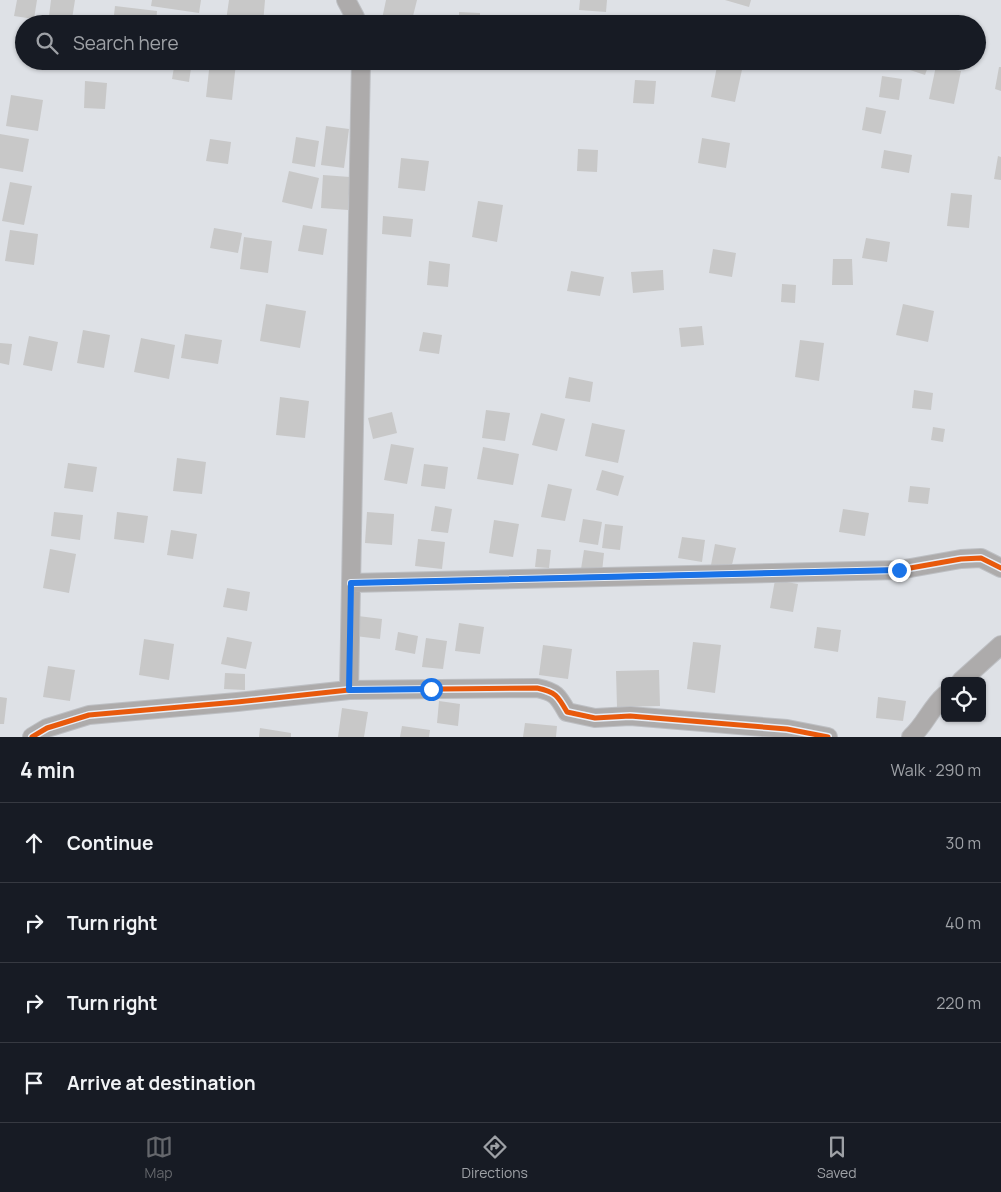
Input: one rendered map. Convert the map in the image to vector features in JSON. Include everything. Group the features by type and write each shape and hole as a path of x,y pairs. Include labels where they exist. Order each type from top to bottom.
{"street":[{"path":"346,0 354,15"},
{"path":"349,690 361,70"},
{"path":"351,583 899,570 961,559 981,558 1001,568"},
{"path":"965,677 1001,645"},
{"path":"32,737 47,728 89,715 349,690 537,688 551,691 560,700 567,712 595,718 630,716 705,730 787,729 828,737"},
{"path":"911,737 921,728 941,698"}],"building":[{"path":"17,0 37,0 35,15 14,16"},
{"path":"51,0 75,0 73,15 49,15"},
{"path":"152,0 201,0 199,13 151,6"},
{"path":"229,0 265,0 264,15 227,15"},
{"path":"386,0 417,0 413,15 383,15"},
{"path":"580,0 607,0 606,12 579,10"},
{"path":"725,0 751,0 749,7"},
{"path":"115,6 157,11 157,15 114,15"},
{"path":"459,12 480,13 480,15 459,15"},
{"path":"999,67 1001,67 1001,91 995,89"},
{"path":"174,70 191,70 189,82 172,79"},
{"path":"209,70 235,70 232,100 206,97"},
{"path":"716,70 742,70 735,102 711,97"},
{"path":"910,70 927,70 925,75"},
{"path":"935,70 961,71 954,104 929,99"},
{"path":"882,76 902,79 899,100 879,97"},
{"path":"635,80 656,81 654,104 633,103"},
{"path":"85,81 107,83 105,109 84,108"},
{"path":"11,95 43,100 38,131 6,126"},
{"path":"866,107 886,111 881,134 862,130"},
{"path":"326,126 349,129 344,168 321,165"},
{"path":"0,134 29,139 23,172 0,168"},
{"path":"296,137 319,141 315,167 292,163"},
{"path":"702,138 730,143 726,168 698,163"},
{"path":"210,139 231,142 228,164 206,161"},
{"path":"578,149 598,150 597,172 577,171"},
{"path":"884,150 912,155 909,173 881,168"},
{"path":"998,156 1001,157 1001,180 994,179"},
{"path":"401,158 429,161 425,191 398,188"},
{"path":"289,171 319,178 312,209 282,202"},
{"path":"323,175 350,177 348,210 321,208"},
{"path":"10,182 32,186 24,225 2,221"},
{"path":"951,193 972,195 969,228 947,226"},
{"path":"478,201 503,205 497,242 472,237"},
{"path":"383,216 413,219 411,237 382,234"},
{"path":"303,225 327,229 323,255 298,251"},
{"path":"214,228 242,233 238,253 210,248"},
{"path":"10,230 38,234 34,265 5,261"},
{"path":"244,237 272,241 268,273 240,269"},
{"path":"866,238 890,242 887,262 862,258"},
{"path":"713,249 736,253 732,277 709,273"},
{"path":"833,259 852,259 853,285 832,285"},
{"path":"429,261 450,264 448,287 427,285"},
{"path":"663,270 664,290 633,293 631,272"},
{"path":"571,271 604,277 600,296 567,291"},
{"path":"782,284 796,285 795,303 781,302"},
{"path":"266,304 306,311 300,348 260,341"},
{"path":"903,304 934,311 928,342 896,335"},
{"path":"702,326 704,345 681,347 679,328"},
{"path":"83,330 110,335 104,368 77,363"},
{"path":"423,332 442,335 439,354 419,351"},
{"path":"185,334 222,340 218,364 181,358"},
{"path":"29,336 58,342 52,371 23,365"},
{"path":"141,338 175,345 169,379 134,372"},
{"path":"800,340 824,343 819,381 795,377"},
{"path":"0,343 12,344 9,365 0,363"},
{"path":"569,377 593,382 590,402 565,398"},
{"path":"914,390 933,393 931,410 912,408"},
{"path":"280,397 309,401 305,438 276,435"},
{"path":"486,410 510,413 505,441 482,438"},
{"path":"392,412 397,433 373,439 368,418"},
{"path":"541,413 565,419 557,451 532,445"},
{"path":"592,423 625,430 618,463 585,456"},
{"path":"933,427 945,429 943,442 931,440"},
{"path":"391,444 414,448 407,484 384,480"},
{"path":"483,447 519,454 513,485 477,479"},
{"path":"177,458 206,462 202,494 173,491"},
{"path":"68,463 97,467 93,492 64,488"},
{"path":"424,464 448,467 445,489 421,486"},
{"path":"602,470 624,476 618,496 596,490"},
{"path":"548,484 572,489 565,521 541,517"},
{"path":"910,486 930,488 928,504 908,502"},
{"path":"435,506 452,509 448,533 431,531"},
{"path":"843,509 869,513 865,536 839,532"},
{"path":"54,512 83,515 80,540 51,536"},
{"path":"117,512 148,516 144,543 114,539"},
{"path":"367,512 394,514 392,545 365,543"},
{"path":"583,519 602,522 598,545 579,542"},
{"path":"494,520 519,524 513,557 489,553"},
{"path":"605,524 623,526 620,550 602,548"},
{"path":"171,530 197,534 193,559 167,555"},
{"path":"682,537 705,540 702,562 678,558"},
{"path":"418,539 445,542 442,569 415,566"},
{"path":"715,544 736,548 731,569 711,565"},
{"path":"50,549 76,554 69,593 43,588"},
{"path":"537,549 551,550 549,568 535,567"},
{"path":"584,550 604,553 602,572 581,569"},
{"path":"775,580 798,584 793,612 770,608"},
{"path":"227,588 250,592 247,611 223,607"},
{"path":"358,616 382,619 380,639 355,636"},
{"path":"459,623 484,627 480,654 455,651"},
{"path":"817,627 841,630 838,652 814,648"},
{"path":"398,632 418,636 415,654 395,650"},
{"path":"227,637 252,642 246,669 221,664"},
{"path":"426,638 447,641 443,669 422,667"},
{"path":"144,639 174,644 169,680 139,675"},
{"path":"693,642 721,645 715,693 687,689"},
{"path":"543,645 572,649 568,679 539,675"},
{"path":"48,666 75,670 70,701 43,697"},
{"path":"659,670 660,706 617,707 616,671"},
{"path":"225,673 245,674 245,690 224,689"},
{"path":"0,697 7,698 4,724 0,724"},
{"path":"878,697 906,701 903,721 876,718"},
{"path":"439,701 460,704 458,726 437,723"},
{"path":"342,708 368,712 364,737 338,737"},
{"path":"525,723 557,726 556,737 523,737"},
{"path":"402,726 430,730 429,737 400,737"},
{"path":"260,728 291,733 291,737 259,737"}],"cycle path":[{"path":"351,583 899,570 961,559 981,558 1001,568"},
{"path":"32,737 47,728 89,715 349,690 537,688 548,691 556,696 567,712 595,718 630,716 787,729 828,737"}],"route":[{"path":"431,689 349,690 351,583 899,570"}]}
